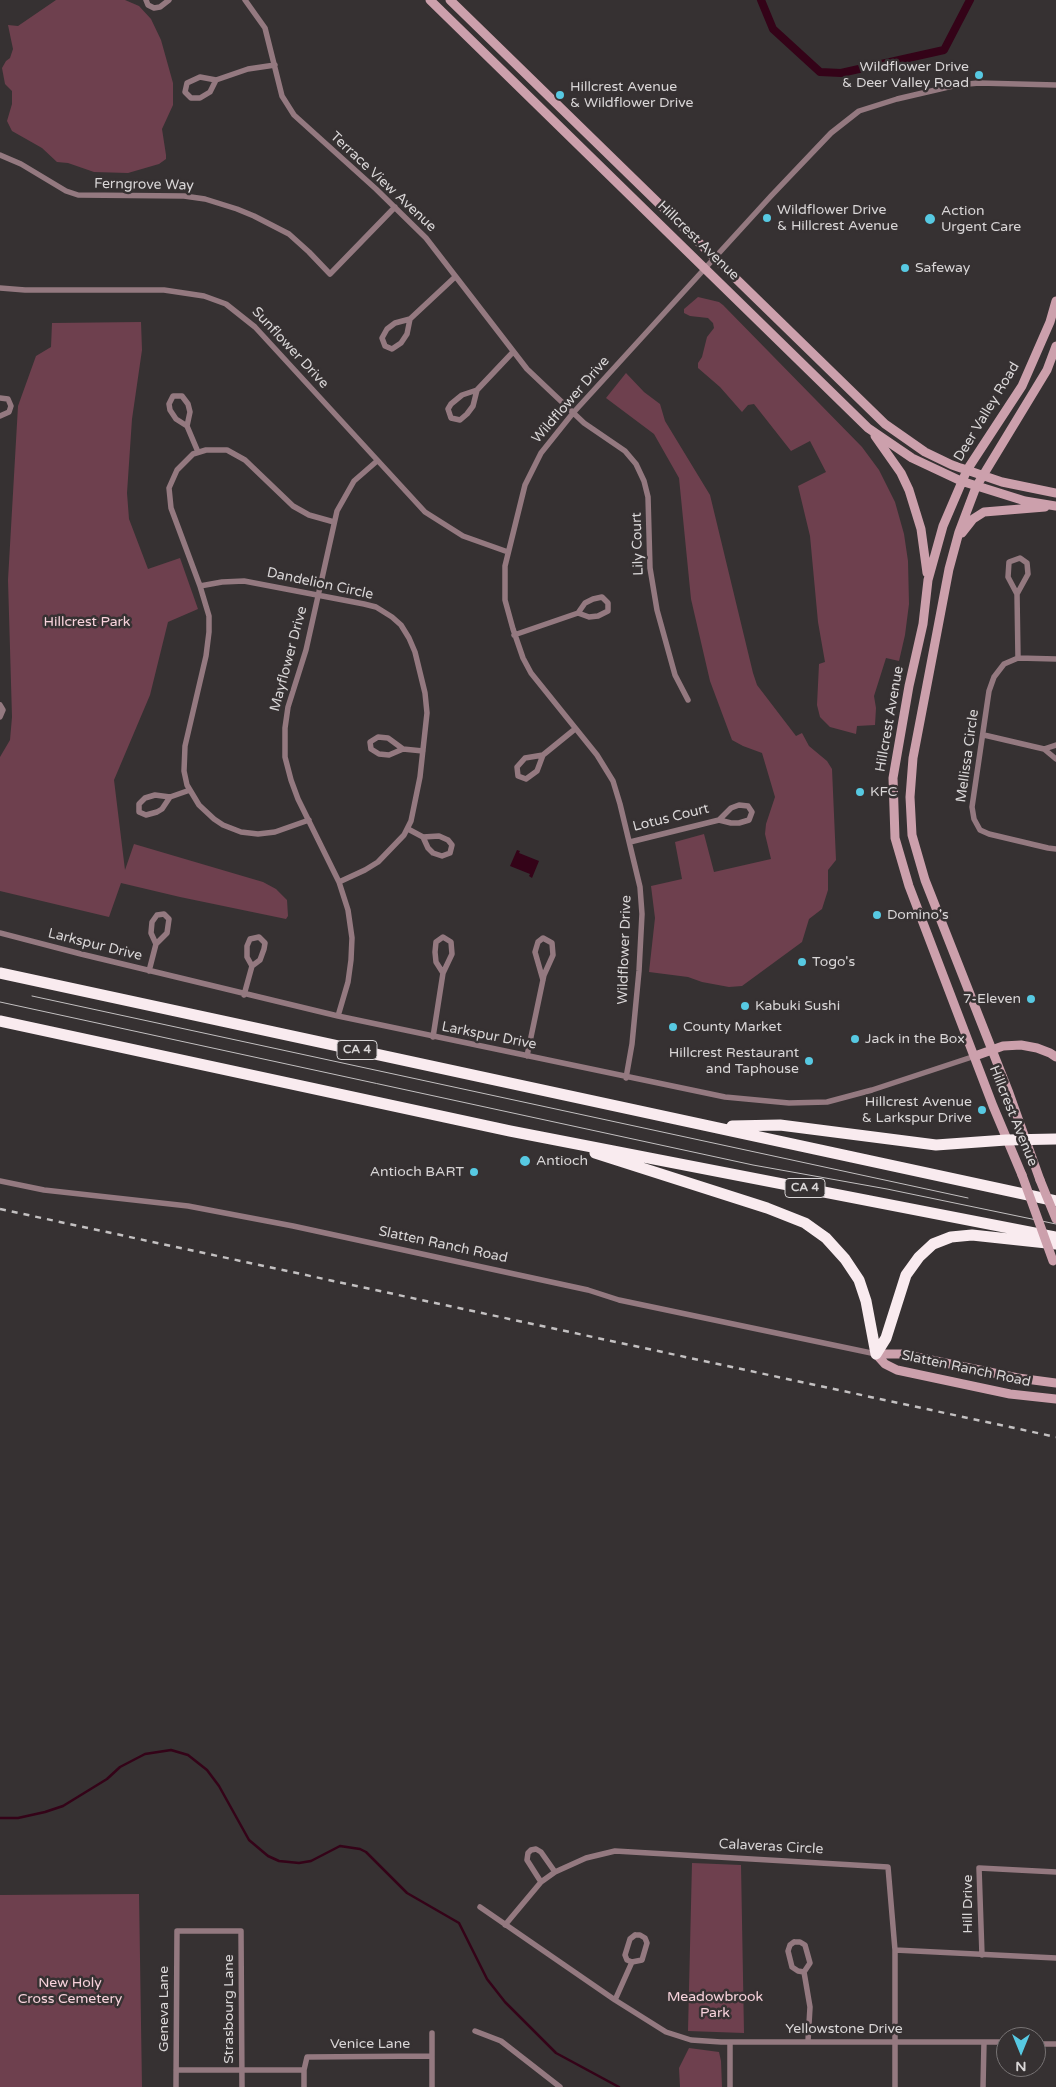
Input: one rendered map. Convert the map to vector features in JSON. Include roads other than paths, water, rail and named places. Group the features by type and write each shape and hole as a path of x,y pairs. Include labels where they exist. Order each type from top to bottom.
{"highway":[{"name":"CA 4","path":"0,973 1056,1201"},
{"name":"CA 4","path":"0,1021 553,1139 1056,1237"},
{"path":"713,1127 780,1124 830,1133 936,1145 1056,1139"},
{"path":"553,1139 766,1208 805,1223 826,1238 859,1280 866,1301 876,1354"},
{"path":"876,1354 886,1338 906,1275 919,1257 934,1244 951,1238 972,1235 1056,1244"}],"main road":[{"name":"Hillcrest Avenue","path":"430,0 868,428 912,458 961,482 976,487 955,544 913,758 910,797 912,835 925,880 1056,1219"},
{"name":"Hillcrest Avenue","path":"450,0 885,424 926,452 967,470 982,476 1040,491 1056,493"},
{"path":"486,54 518,78 531,79"},
{"name":"Deer Valley Road","path":"961,482 1022,386 1050,322 1056,301"},
{"name":"Deer Valley Road","path":"976,487 1047,370 1056,346"},
{"path":"868,428 901,473 909,490 921,529 928,580"},
{"name":"Hillcrest Avenue","path":"961,482 943,526 928,580 922,624 894,767 892,798 895,838 908,886 1006,1140 1022,1175 1055,1264"},
{"path":"976,487 1025,502 1056,506"},
{"path":"955,544 968,524 984,512 1056,506"},
{"path":"975,1056 1003,1046 1021,1046 1037,1048 1056,1057"},
{"name":"Slatten Ranch Road","path":"876,1354 902,1354 1002,1375 1054,1382"},
{"name":"Slatten Ranch Road","path":"876,1354 890,1367 904,1372 1010,1394 1056,1399"}],"street":[{"path":"146,0 148,5 154,8 160,7 169,0"},
{"name":"Terrace View Avenue","path":"245,0 265,29 282,96 294,115 395,207 426,239 527,369 573,413"},
{"path":"216,80 212,91 200,98 191,98 185,92 187,83 192,80 205,77 216,80 248,69 275,65"},
{"name":"Wildflower Drive","path":"626,1078 634,1023 642,914 640,887 630,842 613,781 602,763 527,667 514,635 505,600 508,552 521,498 533,466 545,447 573,413 714,258 831,133 859,111 897,99 957,85 979,83 1056,85"},
{"name":"Ferngrove Way","path":"0,155 21,164 66,191 78,195 184,196 205,199 237,209 288,233 312,254 330,274 395,207"},
{"path":"410,319 407,334 402,343 392,349 385,346 382,338 395,323 410,319 455,277"},
{"name":"Sunflower Drive","path":"0,288 26,290 164,290 194,293 232,308 255,327 377,461 434,519 473,540 508,552"},
{"path":"477,390 473,406 468,414 460,420 451,418 448,409 451,404 462,395 477,390 513,352"},
{"path":"187,426 190,412 188,404 182,396 173,396 169,404 170,410 176,419 187,426 198,452"},
{"path":"0,398 8,399 11,406 9,412 0,416"},
{"name":"Lily Court","path":"573,413 589,428 628,453 641,473 648,497 650,568 656,605 674,675 688,700"},
{"path":"309,820 275,832 258,834 242,832 223,825 214,819 199,805 190,790 184,770 185,746 206,656 209,632 207,608 171,508 169,498 172,478 186,460 198,452 213,450 235,453 251,465 293,506 309,514 334,522"},
{"name":"Mayflower Drive","path":"338,1016 348,982 352,948 348,910 339,882 291,780 285,757 284,736 288,707 306,650 334,522 341,501 348,489 377,461"},
{"path":"1017,594 1028,574 1026,563 1020,558 1010,562 1008,577 1017,594 1018,658 1056,659"},
{"name":"Dandelion Circle","path":"200,586 238,580 376,607 392,617 406,632 415,652 426,701 427,719 416,798 408,829 378,862 339,882"},
{"path":"514,635 578,613 583,606 593,599 602,598 608,603 608,610 603,614 589,617 578,613"},
{"name":"Mellissa Circle","path":"1018,658 1004,664 994,678 989,691 984,734 975,774 972,807 974,819 980,830 989,834 1056,849"},
{"path":"0,705 2,710 0,717"},
{"path":"543,755 539,769 528,778 522,779 518,776 517,767 525,758 543,755 575,729"},
{"path":"984,734 1044,749 1056,759"},
{"path":"402,749 388,738 378,738 370,742 371,749 379,754 388,755 402,749 423,751"},
{"path":"1044,749 1056,745"},
{"path":"170,797 162,809 156,812 146,815 139,812 138,804 145,798 155,795 170,797 190,790"},
{"name":"Lotus Court","path":"630,842 719,820 739,823 749,820 752,812 748,806 739,805 731,808 719,820"},
{"path":"408,829 423,837 439,836 448,840 452,845 450,853 442,856 433,852 428,848 423,837"},
{"path":"149,971 156,944 166,936 169,926 168,918 164,914 157,915 152,922 151,933 156,944"},
{"name":"Larkspur Drive","path":"0,933 338,1016 626,1078 725,1097 789,1103 827,1102 872,1090 975,1056"},
{"path":"244,994 252,966 260,960 264,949 265,943 259,937 250,939 247,946 247,957 252,966"},
{"path":"433,1037 442,973 451,958 452,949 450,940 443,937 436,942 434,952 436,962 442,973"},
{"path":"527,1056 543,980 552,958 553,948 550,941 544,938 538,942 535,952 543,980"},
{"name":"Slatten Ranch Road","path":"0,1181 44,1190 188,1206 292,1226 588,1290 619,1300 876,1354"},
{"path":"541,1882 527,1860 528,1853 531,1850 536,1849 541,1852 555,1872"},
{"name":"Calaveras Circle","path":"505,1925 541,1882 555,1872 586,1858 615,1851 888,1867 895,1950 895,2087"},
{"name":"Hill Drive","path":"982,1955 979,1868 1056,1872"},
{"name":"Yellowstone Drive","path":"480,1908 615,2000 666,2032 691,2040 730,2042 996,2042"},
{"name":"Strasbourg Lane","path":"177,1931 241,1931 242,2087"},
{"name":"Geneva Lane","path":"176,2087 177,1931"},
{"path":"635,1935 640,1935 645,1938 647,1943 642,1960 632,1962 627,1960 624,1955 630,1940 635,1935"},
{"path":"804,1972 792,1967 788,1951 790,1945 794,1942 800,1942 805,1945 810,1963 804,1972 810,2007 808,2041"},
{"path":"895,1950 1056,1958"},
{"path":"615,2000 632,1962"},
{"path":"476,2031 501,2041 557,2086"},
{"path":"432,2034 432,2087"},
{"path":"730,2042 730,2087"},
{"path":"983,2087 984,2042"},
{"name":"Venice Lane","path":"304,2070 307,2057 432,2056"},
{"path":"176,2070 304,2070 304,2087"}],"waterway":[{"path":"761,0 773,29 820,72 841,73 944,50 970,0"},
{"path":"0,1818 18,1818 63,1806 107,1779 120,1767 145,1754 171,1750 188,1755 207,1770 219,1786 249,1840 268,1856 279,1861 299,1863 311,1861 340,1846 360,1849 366,1852 407,1893 459,1923 487,1979 505,2002 556,2053 619,2087"}],"tram line":[{"path":"32,996 968,1198"},
{"path":"0,1002 753,1165 887,1189 1056,1224"}],"railway":[{"path":"0,1209 1056,1437"}],"place":[{"name":"Wildflower Drive & Deer Valley Road","path":"979,75"},
{"name":"Hillcrest Avenue & Wildflower Drive","path":"560,95"},
{"name":"Wildflower Drive & Hillcrest Avenue","path":"767,218"},
{"name":"Action Urgent Care","path":"930,219"},
{"name":"Safeway","path":"905,268"},
{"name":"KFC","path":"860,792"},
{"name":"Domino's","path":"877,915"},
{"name":"Togo's","path":"802,962"},
{"name":"7-Eleven","path":"1031,999"},
{"name":"Kabuki Sushi","path":"745,1006"},
{"name":"County Market","path":"673,1027"},
{"name":"Jack in the Box","path":"855,1039"},
{"name":"Hillcrest Restaurant and Taphouse","path":"809,1061"},
{"name":"Hillcrest Avenue & Larkspur Drive","path":"982,1110"},
{"name":"Antioch","path":"525,1161"},
{"name":"Antioch BART","path":"474,1172"}],"park label":[{"name":"Hillcrest Park","path":"87,622"},
{"name":"New Holy Cross Cemetery","path":"70,1992"},
{"name":"Meadowbrook Park","path":"715,2005"}]}
